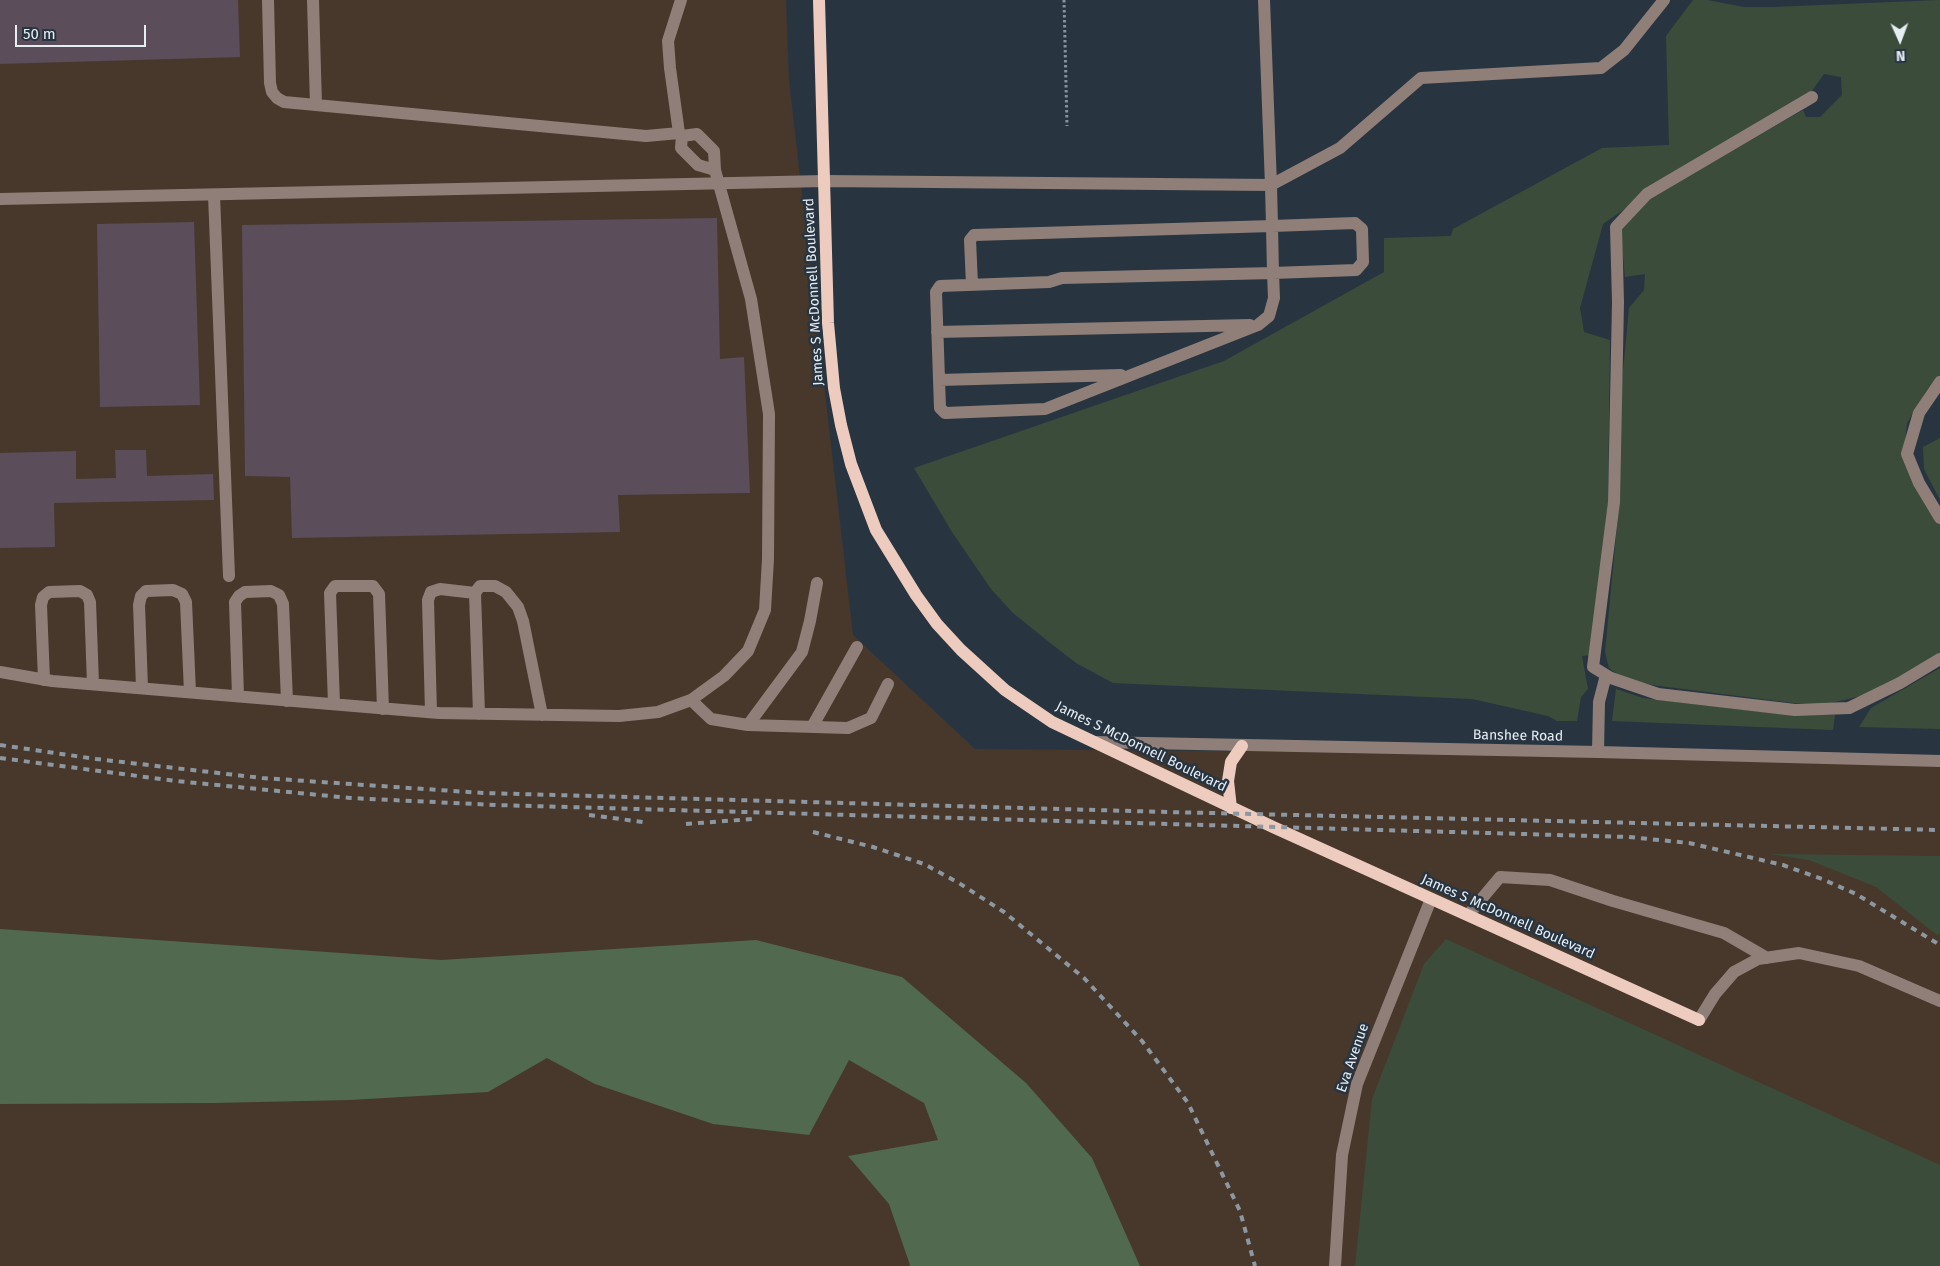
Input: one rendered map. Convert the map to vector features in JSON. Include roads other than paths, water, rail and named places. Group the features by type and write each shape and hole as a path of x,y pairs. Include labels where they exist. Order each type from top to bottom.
{"main road":[{"name":"James S McDonnell Boulevard","path":"819,0 828,323 834,388 840,425 851,464 876,530 916,595 937,624 961,650 1005,690 1052,722 1231,808 1699,1020"},
{"path":"1231,808 1228,781 1232,762 1242,746"}],"street":[{"path":"0,672 44,680 383,709 479,714 628,715 658,712 691,700 724,676 748,651 765,610 768,559 769,414 751,299 715,170 714,152 696,134 646,136 284,102 272,92 270,83 268,0"},
{"path":"314,0 316,105"},
{"path":"681,0 668,41 681,148 698,165 715,170"},
{"path":"972,284 970,240 974,235 1272,226 1355,223 1362,229 1363,262 1356,270 1273,273 1062,278 1049,282 940,286 936,292 940,408 945,413 1045,409 1258,325 1269,316 1274,298 1273,273 1272,226 1271,185 1264,0"},
{"path":"0,199 824,181 1271,185 1340,148 1421,78 1601,68 1624,50 1664,0"},
{"path":"1812,97 1647,194 1616,228 1618,302 1614,502 1593,667 1611,678 1658,694 1795,710 1849,708 1900,683 1940,659"},
{"path":"214,195 229,576"},
{"path":"937,332 1258,325"},
{"path":"939,380 1132,375"},
{"path":"1940,382 1919,413 1907,454 1919,483 1940,518"},
{"path":"748,725 760,706 802,652 810,621 816,583"},
{"path":"334,704 330,593 335,586 373,586 379,594 383,709"},
{"path":"479,714 474,593 480,586 495,586 506,592 518,608 523,621 542,715"},
{"path":"142,688 138,605 140,596 146,591 174,590 182,594 186,602 190,692"},
{"path":"431,712 428,600 431,592 440,590 474,593"},
{"path":"44,680 41,606 43,597 49,592 80,591 87,595 90,602 93,684"},
{"path":"238,696 235,602 245,592 271,591 279,595 283,604 287,701"},
{"path":"812,727 857,647"},
{"path":"1598,752 1599,702 1606,675"},
{"path":"691,700 712,719 748,725 848,728 871,718 888,684"},
{"name":"Banshee Road","path":"1095,742 1940,761"},
{"path":"1468,916 1500,877 1550,880 1613,901 1724,933 1767,958"},
{"name":"Eva Avenue","path":"1336,1266 1342,1155 1357,1084 1431,899"},
{"path":"1699,1020 1715,994 1734,972 1758,959 1799,953 1859,966 1940,1001"}],"railway":[{"path":"0,745 96,759 262,778 483,793 1167,812 1940,830"},
{"path":"0,758 176,781 350,798 496,805 1629,837 1689,843 1783,865 1856,894 1940,945"},
{"path":"589,815 643,822"},
{"path":"686,824 752,819"},
{"path":"813,832 873,847 924,864 959,883 1004,912 1084,978 1142,1041 1188,1103 1240,1211 1255,1266"}]}
